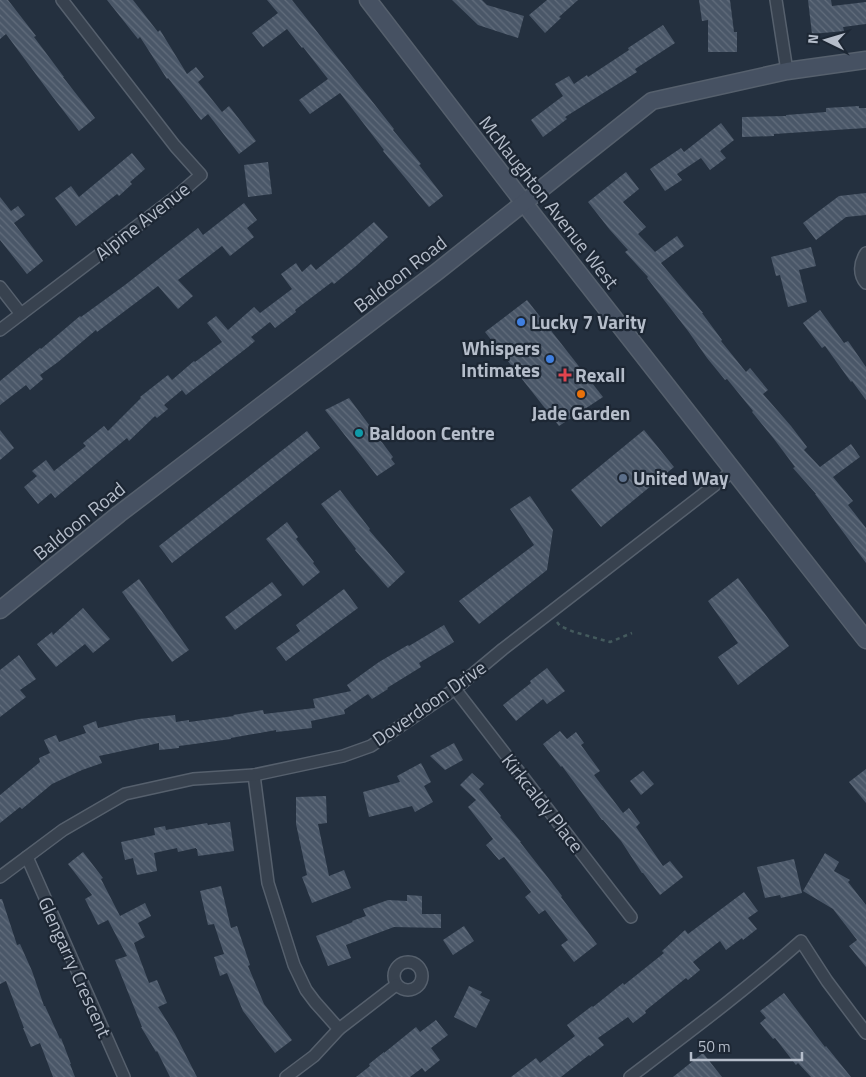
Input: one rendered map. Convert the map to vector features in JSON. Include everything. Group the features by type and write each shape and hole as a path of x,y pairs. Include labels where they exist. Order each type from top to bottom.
{"street":[{"name":"Alpine Avenue","path":"0,330 202,175 175,146 62,0"},
{"name":"McNaughton Avenue West","path":"368,0 524,203 866,640"},
{"path":"776,0 787,71"},
{"name":"Baldoon Road","path":"0,610 119,514 438,271 652,101 787,71 866,60"},
{"path":"866,253 860,270 862,279 866,283"},
{"path":"0,286 21,314"},
{"name":"Doverdoon Drive","path":"0,877 62,830 125,794 193,779 254,775 343,756 371,746 455,689 503,649 733,471"},
{"name":"Kirkcaldy Place","path":"455,689 631,917"},
{"path":"254,775 268,883 294,965 306,990 339,1029"},
{"name":"Glengarry Crescent","path":"27,857 124,1077"},
{"path":"630,1077 706,1020 801,941 827,981 866,1033"},
{"path":"286,1077 314,1056 339,1029 396,985"}],"path":[{"path":"550,614 560,626 610,642 632,633"}],"building":[{"path":"0,0 8,0 95,118 79,131 6,34 0,39"},
{"path":"107,0 133,0 158,32 160,30 187,74 196,67 204,77 198,82 222,112 229,106 256,141 239,154 208,114 201,120 167,79 140,37 138,39"},
{"path":"267,0 292,0 421,164 419,165 443,196 429,207 383,151 340,93 310,114 299,100 328,79 287,29 263,47 252,33 278,13"},
{"path":"452,0 482,0 487,5 524,16 518,38 478,25"},
{"path":"547,0 578,0 545,33 529,15"},
{"path":"699,0 730,0 734,32 737,32 737,52 708,52 708,20 702,21"},
{"path":"808,0 831,0 832,6 866,2 866,24 843,27 844,31 812,34"},
{"path":"663,25 675,43 635,69 637,72 565,117 567,119 543,137 531,120 563,96 555,84 569,76 574,84 587,75 588,77"},
{"path":"859,106 859,108 866,108 866,128 742,137 742,117 786,116 826,112 826,108"},
{"path":"721,123 734,140 720,151 726,158 710,170 701,158 677,174 682,180 665,191 650,169 681,148 684,152"},
{"path":"132,153 145,169 130,182 132,184 119,196 117,194 76,226 55,198 71,186 79,197"},
{"path":"268,162 272,194 248,197 244,165"},
{"path":"626,172 639,189 623,202 646,227 638,234 655,252 677,236 684,246 661,263 703,313 721,341 746,372 750,368 768,390 763,394 807,447 804,450 820,467 851,444 860,457 833,477 853,501 848,505 866,528 866,563 816,494 793,468 795,467 753,411 707,358 648,277 625,252 628,250 588,202"},
{"path":"866,193 866,215 846,217 816,240 803,223 839,196"},
{"path":"0,197 11,211 18,206 25,215 14,223 43,261 27,274 0,240"},
{"path":"244,203 257,220 247,228 254,237 230,256 222,246 178,280 193,296 178,309 158,286 97,332 96,330 40,375 43,379 30,390 26,385 0,405 0,381 80,316 125,285 198,228 203,235"},
{"path":"374,222 388,237 356,266 334,284 332,282 295,310 296,312 275,328 270,322 251,337 255,341 248,347 186,395 182,390 164,405 168,409 157,418 155,416 129,441 127,438 55,498 51,493 38,504 24,487 37,476 32,471 46,460 54,471 86,446 83,443 104,426 108,431 140,397 168,375 172,380 194,361 222,342 207,323 216,316 228,330 254,307 260,313 292,289 281,274 296,263 302,272 311,264 316,270"},
{"path":"811,247 816,266 799,270 807,302 788,307 780,275 776,276 771,257"},
{"path":"527,300 603,397 559,426 485,332"},
{"path":"820,310 844,343 848,341 866,367 866,400 825,346 822,348 803,323"},
{"name":"Baldoon Centre","path":"349,398 393,457 391,459 395,464 377,476 325,410"},
{"path":"0,430 14,448 0,460"},
{"name":"United Way","path":"644,430 674,467 601,527 571,490"},
{"path":"307,431 320,448 172,563 159,546"},
{"path":"340,490 369,530 405,572 388,588 355,550 321,504"},
{"path":"530,496 553,530 547,570 479,624 459,601 534,545 510,509"},
{"path":"287,522 298,537 296,539 320,572 303,586 266,539"},
{"path":"738,578 789,646 738,685 718,657 738,643 708,601"},
{"path":"139,579 189,650 172,662 122,592"},
{"path":"272,582 282,595 235,630 225,617"},
{"path":"344,589 358,608 286,661 276,648 300,631 296,625"},
{"path":"83,608 110,639 93,653 85,644 56,667 37,644 52,632 53,635"},
{"path":"444,625 454,642 419,663 421,667 372,699 368,694 344,710 345,714 311,721 312,728 276,732 276,730 159,750 159,743 99,756 102,763 52,784 22,809 20,807 0,823 0,795 40,762 39,758 50,753 44,740 56,735 59,742 86,733 83,726 96,721 98,728 139,719 175,715 176,722 189,720 189,722 263,710 264,714 315,708 313,699 351,691 347,685 379,662"},
{"path":"19,655 36,679 20,690 26,697 0,717 0,670"},
{"path":"547,668 565,691 547,704 543,699 516,721 503,705"},
{"path":"560,731 567,739 576,732 584,743 581,745 600,771 594,775 623,813 629,808 640,823 636,827 663,866 670,861 683,877 660,895 642,873 621,841 602,820 562,766 543,744"},
{"path":"454,743 463,760 445,770 430,756"},
{"path":"421,763 431,782 424,786 433,802 415,812 412,806 369,817 363,792 400,782 397,776"},
{"path":"866,769 866,803 849,782"},
{"path":"643,771 654,784 641,795 630,781"},
{"path":"472,773 484,784 479,789 597,944 574,962 561,945 568,940 545,910 539,914 525,897 531,892 504,857 499,860 486,845 493,839 468,807 476,800 460,785"},
{"path":"326,796 327,823 318,824 329,876 344,870 351,888 312,903 302,877 307,875 296,824 296,797"},
{"path":"230,822 234,851 198,856 196,848 178,852 177,848 154,853 157,871 137,875 133,858 125,860 121,842 155,835 154,828 165,826 166,830 207,823 208,825"},
{"path":"83,852 103,878 101,879 120,916 145,903 151,916 138,923 145,937 134,943 149,983 157,980 167,1003 158,1007 175,1034 197,1077 170,1077 157,1051 141,1027 115,960 127,956 108,920 98,925 85,899 92,895 68,864"},
{"path":"825,853 839,862 834,871 850,880 848,882 866,905 866,967 849,946 857,940 833,909 803,891"},
{"path":"794,859 802,893 781,898 780,895 765,898 757,867"},
{"path":"221,886 231,928 237,926 250,965 248,966 264,1004 292,1040 275,1053 243,1011 227,973 220,976 214,957 224,954 214,924 208,925 200,891"},
{"path":"744,892 758,911 748,918 757,929 726,950 720,941 693,962 700,970 688,980 686,978 633,1023 628,1017 598,1038 604,1045 561,1077 511,1077 536,1058 540,1063 575,1036 567,1025 623,983 624,985 664,953 662,951 685,930 688,934"},
{"path":"407,895 422,896 422,914 441,914 441,928 394,927 346,945 351,958 328,966 316,936 366,916 363,909 388,900 407,901"},
{"path":"0,899 2,899 17,945 20,944 44,1006 61,1038 75,1077 53,1077 40,1043 31,1047 6,981 0,984"},
{"path":"464,926 474,941 453,955 443,940"},
{"path":"469,986 482,992 480,995 490,1000 476,1028 454,1017"},
{"path":"784,993 825,1047 851,1077 811,1077 798,1063 796,1065 775,1038 773,1039 760,1023 766,1018 760,1011"},
{"path":"436,1020 448,1035 431,1048 440,1060 425,1072 422,1068 410,1077 356,1077 370,1066 369,1064 416,1027 420,1032"},
{"path":"703,1053 722,1077 673,1077"}],"place":[{"name":"Lucky 7 Varity","path":"521,322"},
{"name":"Whispers Intimates","path":"550,359"},
{"name":"Rexall","path":"565,375"},
{"name":"Jade Garden","path":"581,394"},
{"name":"Baldoon Centre","path":"359,433"},
{"name":"United Way","path":"623,478"}]}
